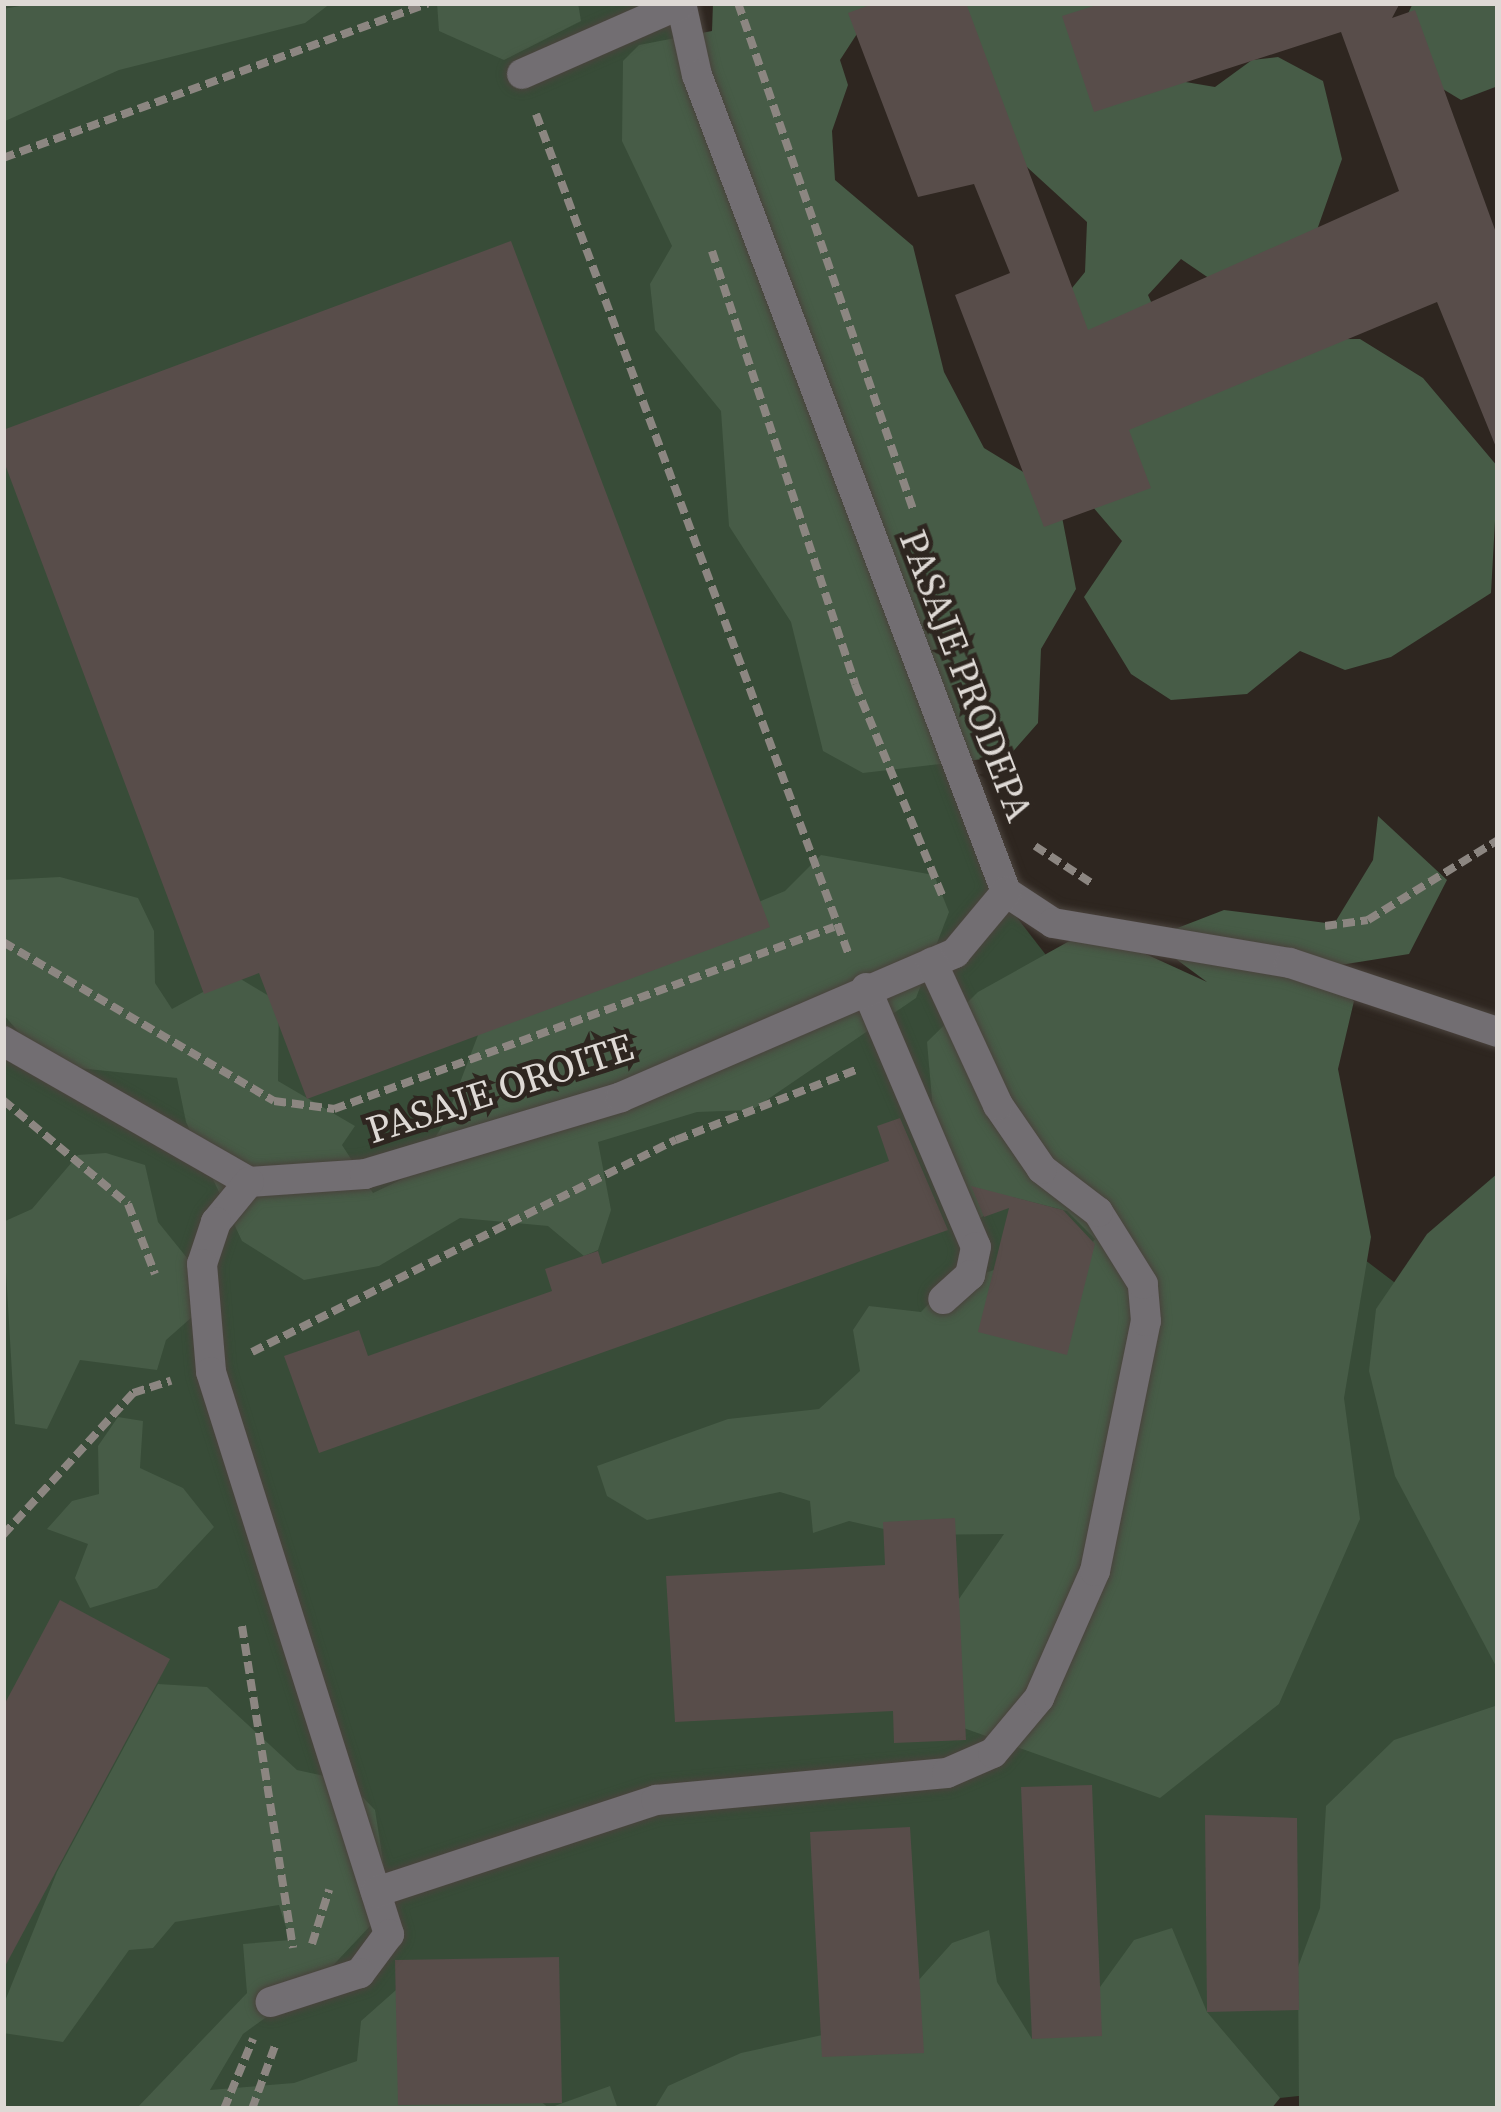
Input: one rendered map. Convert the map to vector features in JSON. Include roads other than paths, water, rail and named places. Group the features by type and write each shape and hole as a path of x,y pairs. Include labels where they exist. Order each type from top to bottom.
{"lane":[{"path":"522,74 681,4"},
{"name":"PASAJE PRODEPA","path":"681,4 697,75 1006,892"},
{"path":"1006,892 1053,923 1290,963 1498,1032"},
{"name":"PASAJE OROITE","path":"249,1182 365,1174 621,1097 944,957 1006,892"},
{"path":"376,1892 656,1800 947,1773 993,1753 1039,1698 1095,1570 1146,1321 1143,1284 1099,1212 1042,1169 998,1105 944,957"},
{"path":"866,988 899,1053 976,1247 970,1275 944,1299"},
{"path":"3,1041 249,1182 216,1222 202,1264 211,1372 376,1892 384,1951 360,1972 272,2002"}]}
